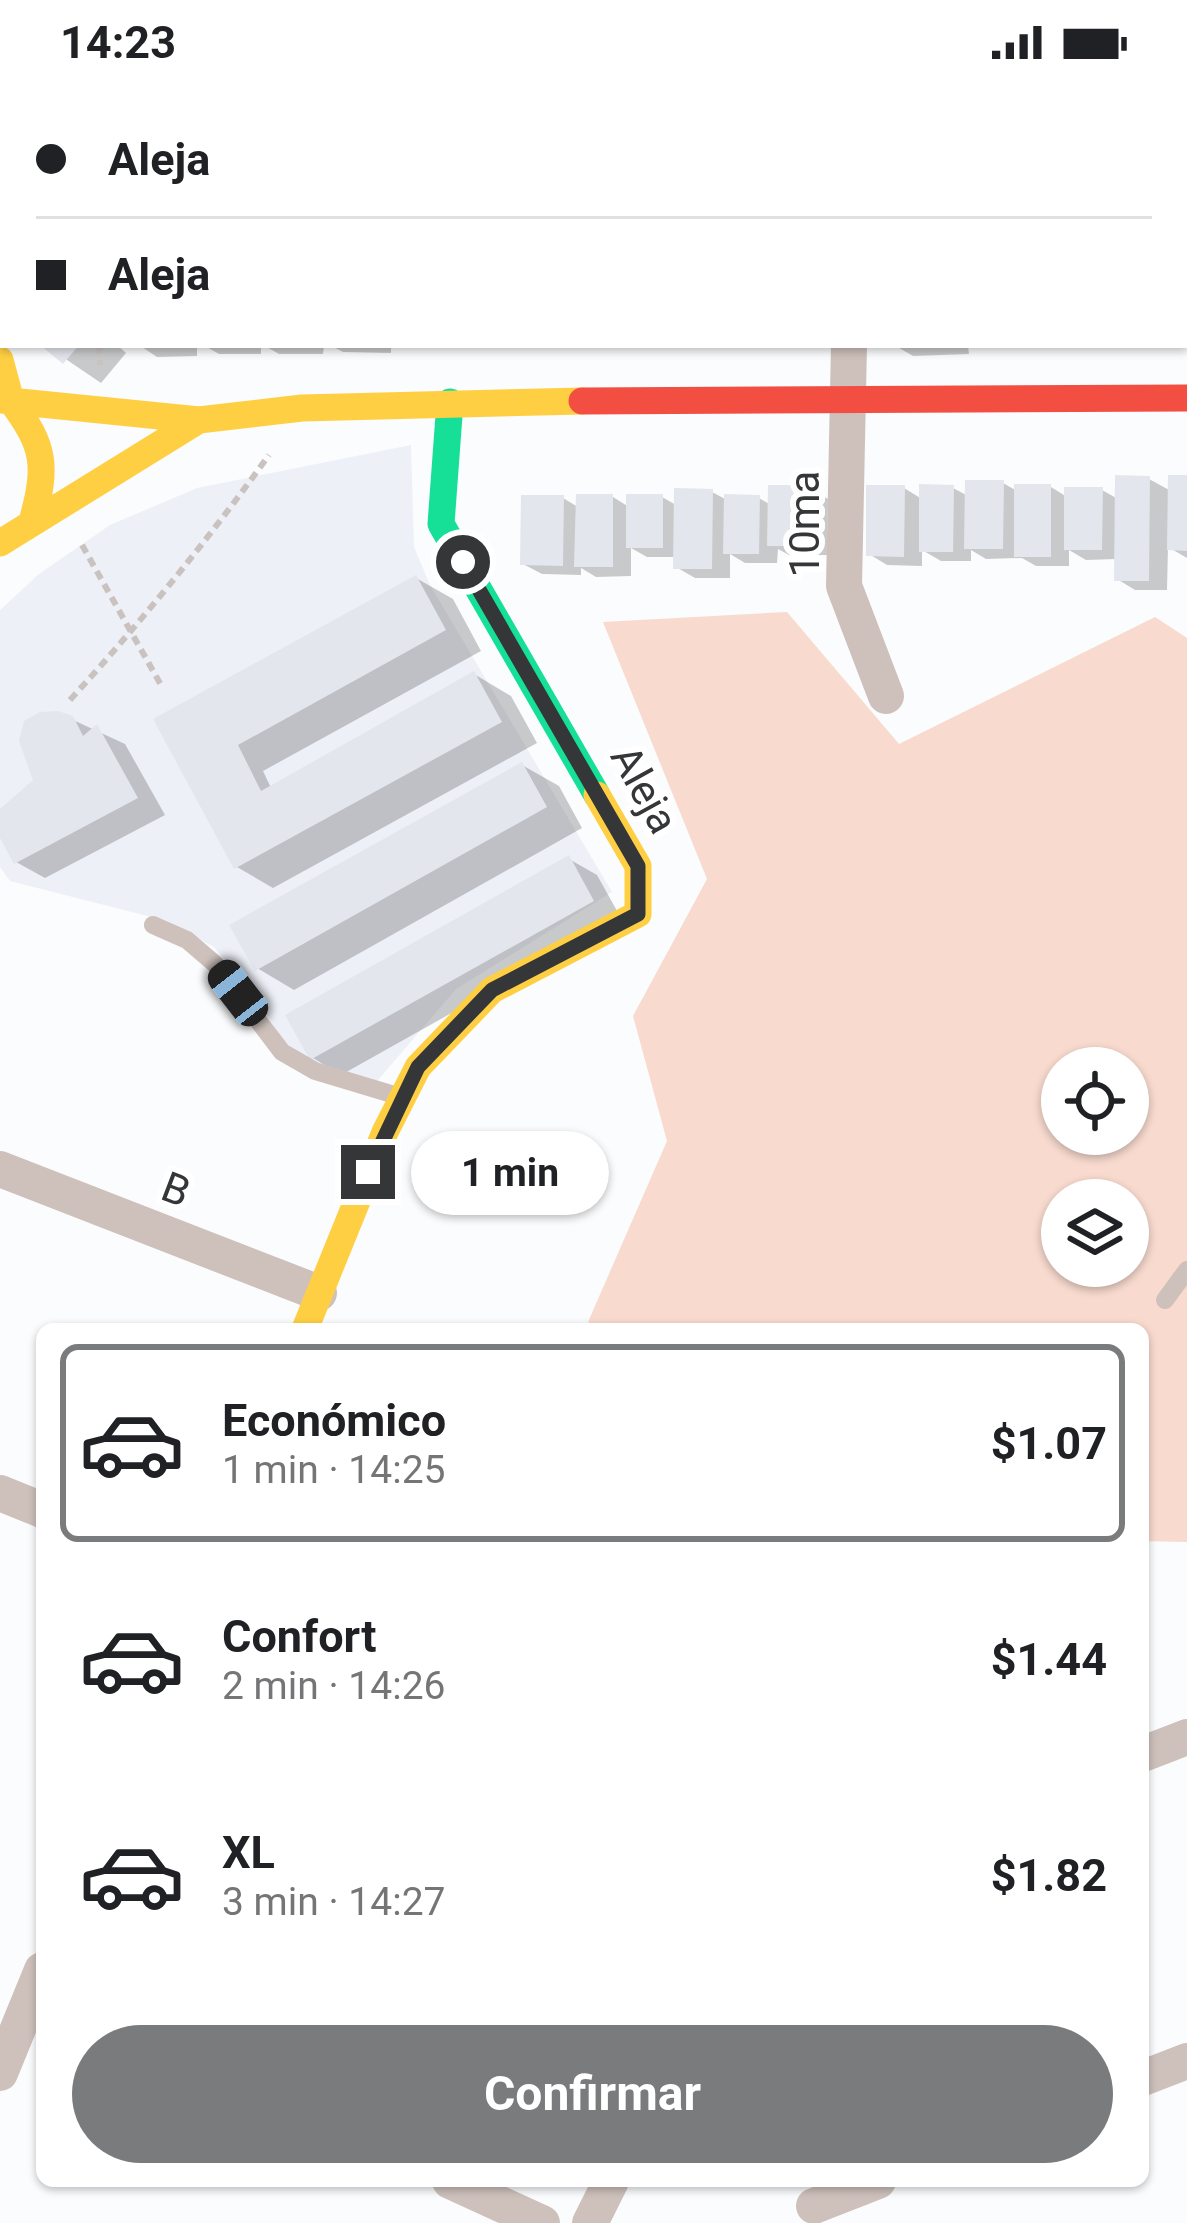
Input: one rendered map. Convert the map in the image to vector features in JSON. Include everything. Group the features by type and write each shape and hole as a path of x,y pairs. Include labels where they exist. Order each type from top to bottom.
{"main road":[{"path":"0,360 5,401 37,434 46,470 32,522"},
{"path":"5,401 199,420 302,408 450,403 1187,398"},
{"name":"Aleja","path":"307,1323 418,1067 492,990 638,914 638,866 442,524 450,403"},
{"path":"0,543 199,420"}],"street":[{"name":"10ma","path":"849,348 844,586 886,695"},
{"name":"B","path":"0,1168 319,1293"},
{"path":"0,1493 36,1508"},
{"path":"1149,1752 1187,1737"},
{"path":"0,2073 23,1988"},
{"path":"1149,2076 1187,2061"},
{"path":"463,2187 542,2223"},
{"path":"590,2223 608,2187"},
{"path":"813,2203 860,2187"}],"lane":[{"path":"153,926 187,940 215,964 282,1052 315,1071 403,1097"},
{"path":"1165,1300 1187,1270"}],"path":[{"path":"70,700 218,526 302,408"},
{"path":"60,505 161,686"}],"shaded area":[{"path":"411,445 414,547 430,585 612,892 456,989 367,1093 304,1074 258,1001 214,947 163,920 10,881 0,867 0,610 39,574 110,525 197,488"},
{"path":"787,612 899,744 1155,617 1187,638 1187,1542 1149,1541 1149,1323 588,1322 667,1141 633,1016 707,879 603,622"}],"building":[{"path":"44,348 76,348 63,364"},
{"path":"1115,475 1150,476 1149,581 1114,581"},
{"path":"1168,475 1187,475 1187,551 1167,550"},
{"path":"965,480 1004,480 1003,549 964,549"},
{"path":"919,484 954,485 953,552 919,552"},
{"path":"1014,484 1051,484 1051,557 1014,557"},
{"path":"768,485 810,485 809,546 767,546"},
{"path":"866,485 905,485 904,557 866,556"},
{"path":"1064,487 1103,487 1102,550 1064,550"},
{"path":"674,488 713,489 712,569 673,569"},
{"path":"576,494 613,494 613,567 574,567"},
{"path":"626,494 663,494 663,548 626,548"},
{"path":"724,494 760,495 759,554 723,554"},
{"path":"521,495 564,495 563,566 520,565"},
{"path":"416,575 446,630 238,745 261,791 474,671 502,722 234,869 153,719"},
{"path":"40,712 73,716 83,736 97,724 138,798 14,864 0,838 0,809 33,780 19,741 24,721"},
{"path":"522,762 547,807 255,971 229,925"},
{"path":"569,855 594,901 310,1060 285,1015"}],"traffic: fast":[{"path":"450,402 441,524 597,795"}],"traffic: slow":[{"path":"0,360 11,401"},
{"path":"0,400 199,420 302,408 582,401"},
{"path":"11,401 31,432 40,458 32,522"},
{"path":"0,543 199,420"},
{"path":"307,1323 385,1132 418,1067 492,990 638,914 638,866 597,795"}],"traffic: jam":[{"path":"582,401 1187,398"}],"route":[{"path":"368,1172 418,1067 492,990 638,914 638,866 463,562"}]}
